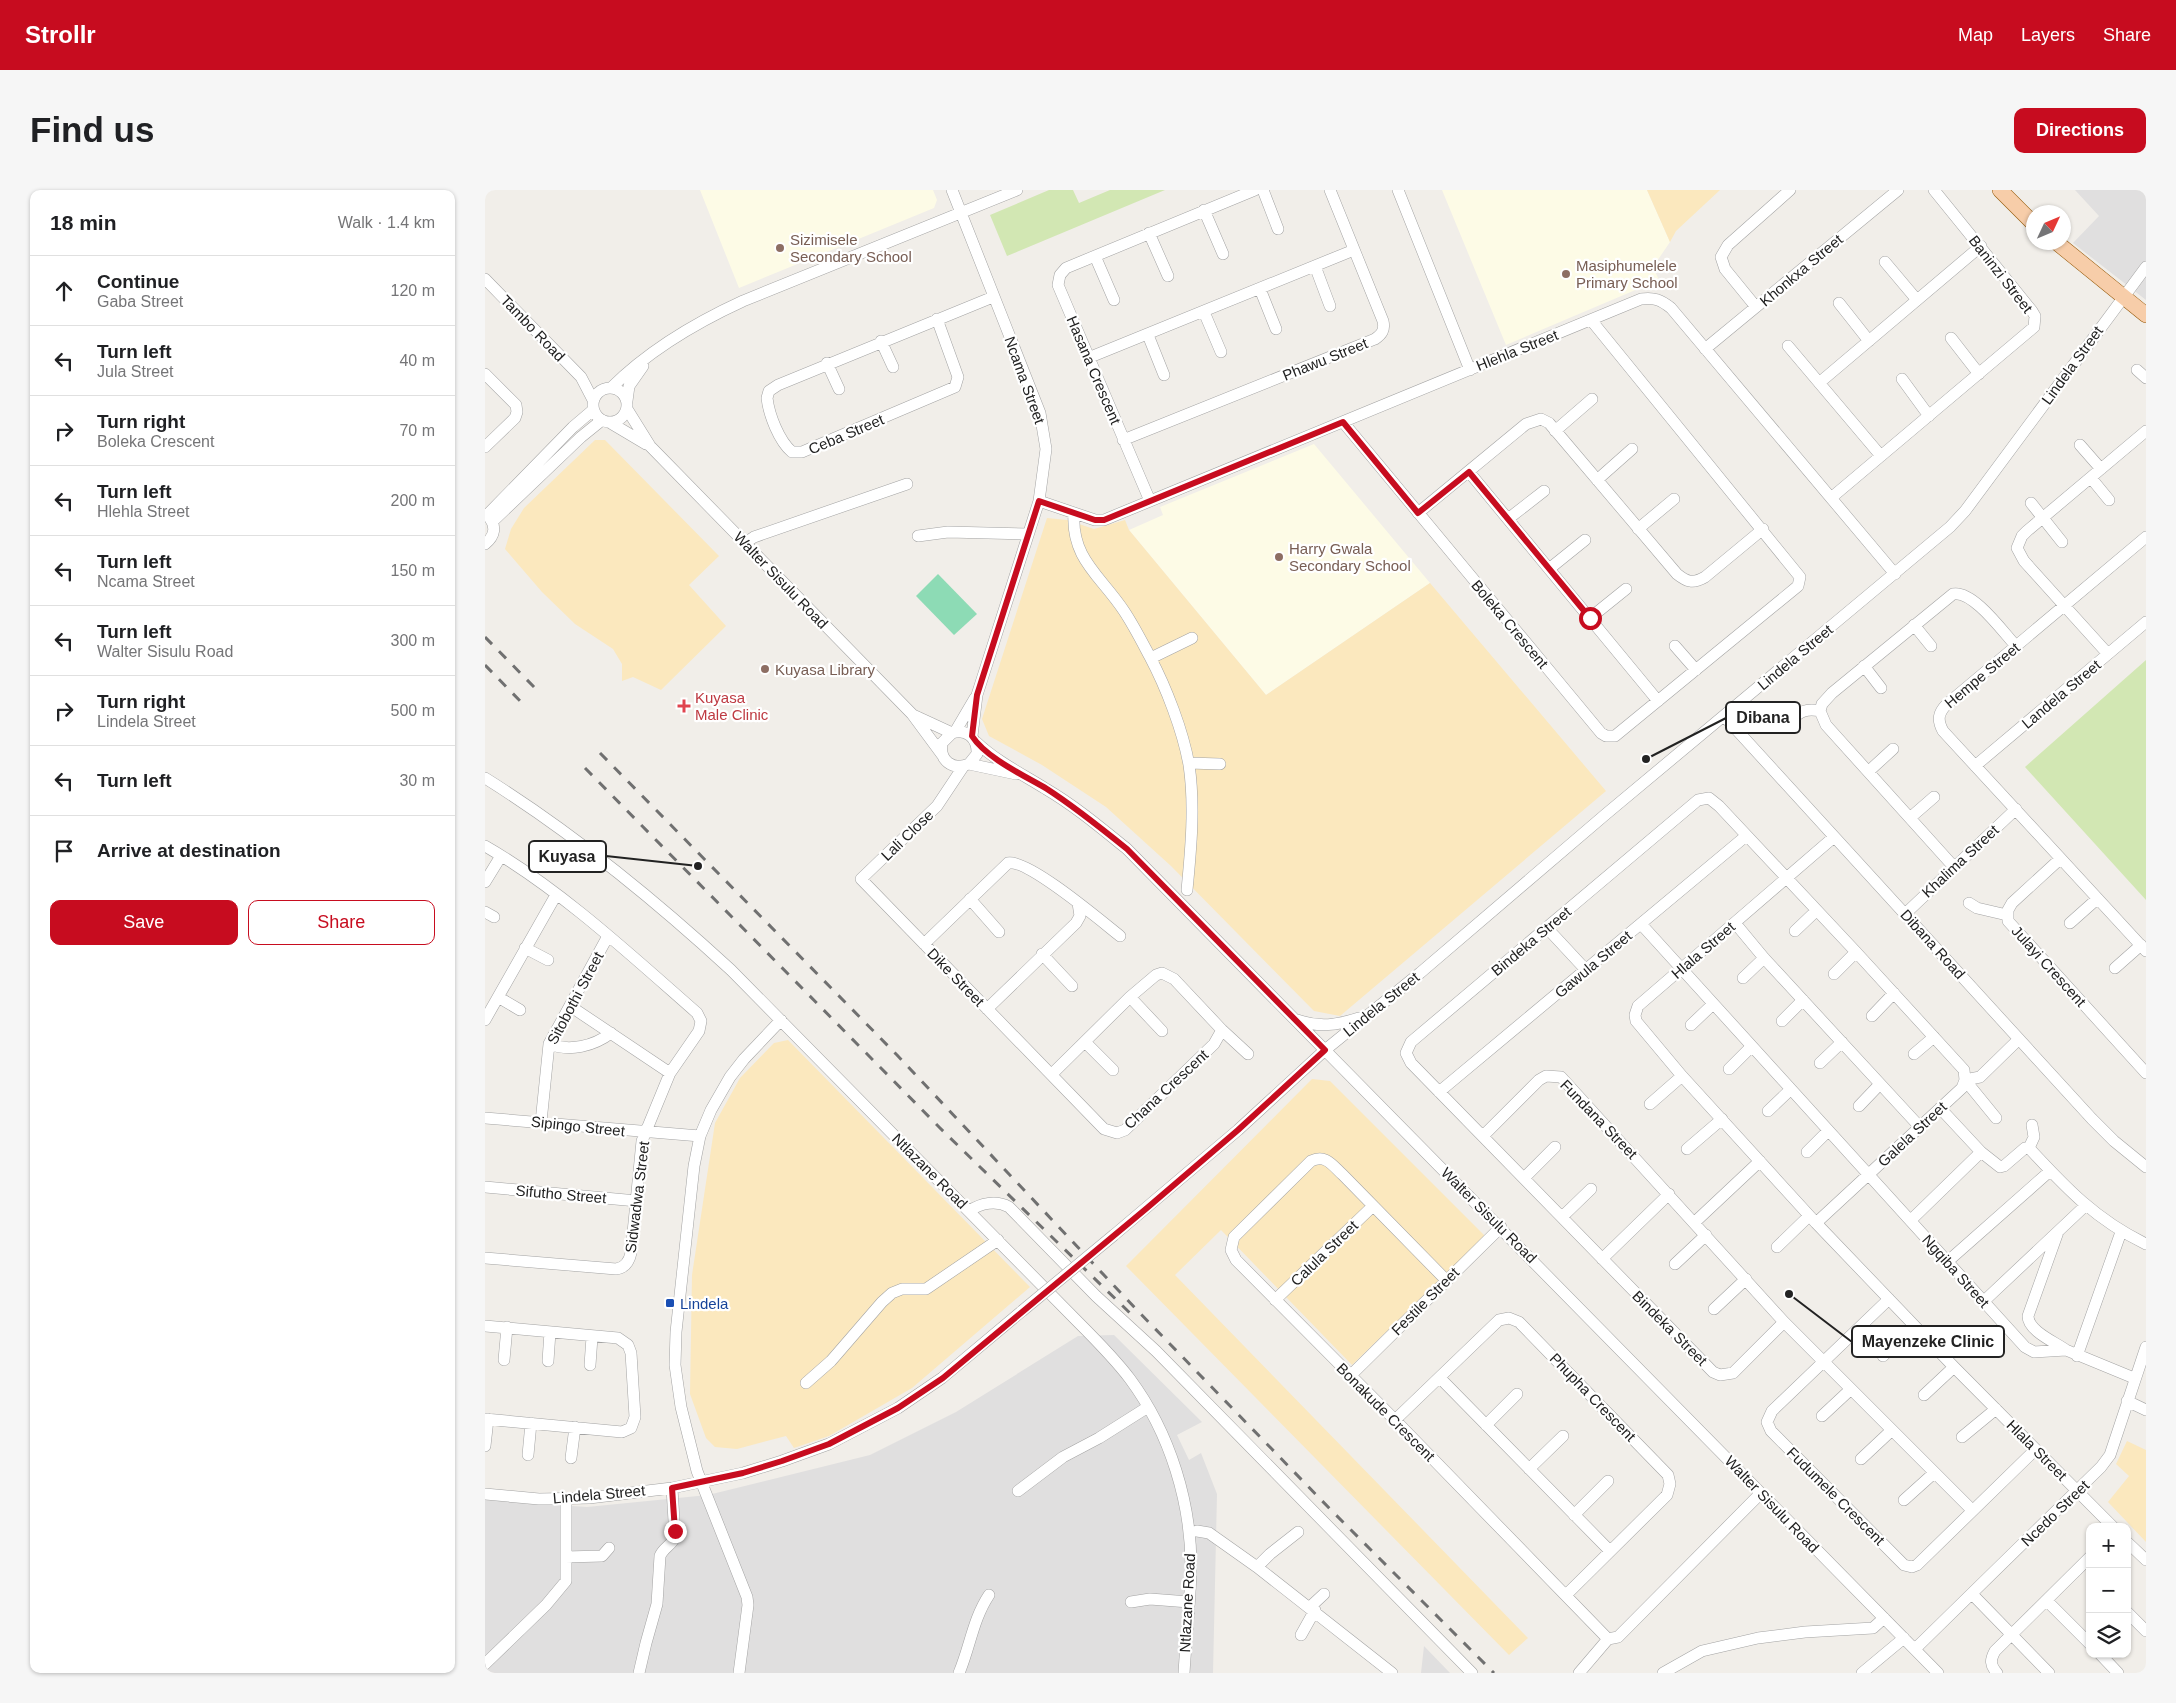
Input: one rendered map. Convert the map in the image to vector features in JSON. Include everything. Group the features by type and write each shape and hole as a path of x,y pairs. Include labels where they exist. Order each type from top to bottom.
{"main road":[{"path":"2000,190 2026,216"},
{"path":"2066,250 2146,315"}],"street":[{"name":"Ncama Street","path":"951,190 1040,413 1046,449 1039,501 977,695 974,739"},
{"path":"488,517 573,428 593,405 596,394 703,319 743,300 1017,190"},
{"name":"Hasana Crescent","path":"1150,501 1088,358 1058,280 1059,275 1066,268 1255,190"},
{"path":"1263,190 1278,229"},
{"name":"Phawu Street","path":"1123,440 1379,336 1383,330 1383,321 1330,190"},
{"path":"1398,190 1470,370"},
{"path":"1756,307 1725,269 1721,257 1728,246 1791,190"},
{"name":"Khonkxa Street","path":"1705,349 1898,190"},
{"name":"Baninzi Street","path":"1831,498 2031,331 2035,322 2032,311 1934,190"},
{"path":"1204,210 1223,254"},
{"path":"1149,233 1168,276"},
{"path":"1819,383 1981,246"},
{"path":"1088,358 1354,250"},
{"path":"1095,256 1114,300"},
{"path":"1885,262 1917,300"},
{"path":"1315,266 1330,306"},
{"name":"Lindela Street","path":"485,1494 566,1499 672,1488 743,1473 829,1444 873,1423 943,1378 1238,1130 1325,1050 1420,973 1895,574 1961,516 2146,267"},
{"name":"Tambo Road","path":"485,279 581,377 593,405"},
{"path":"1260,289 1276,329"},
{"name":"Ceba Street","path":"937,319 958,377 955,387 802,452 792,452 785,446 767,406 769,391 777,385 827,363 881,342 937,319 993,297"},
{"name":"Hlehla Street","path":"1039,501 1095,520 1104,520 1641,299 1657,299 1671,308 1895,574"},
{"path":"1839,304 1869,341"},
{"path":"1203,312 1221,352"},
{"name":"Boleka Crescent","path":"1343,422 1601,733 1611,737 1619,734 1800,582 1799,573 1591,320"},
{"path":"1148,335 1164,375"},
{"path":"1951,338 1979,374"},
{"path":"881,342 893,367"},
{"path":"1788,346 1881,456"},
{"path":"488,517 581,437 606,421 617,421 623,416 627,405 629,386 634,376 654,353"},
{"path":"827,363 839,390"},
{"path":"485,374 516,405 517,412 515,418 485,447"},
{"name":"Tambo Road","path":"581,377 607,388"},
{"path":"1902,379 1929,416"},
{"path":"607,388 623,395 627,405"},
{"path":"1555,430 1593,400"},
{"path":"593,405 606,421"},
{"name":"Walter Sisulu Road","path":"627,405 650,446 912,714 945,759"},
{"path":"1418,513 1536,419 1545,420 1555,430 1677,574 1688,582 1705,578 1763,529"},
{"name":"Walter Sisulu Road","path":"606,421 650,446"},
{"path":"2109,654 2023,561 2017,548 2022,536 2042,517 2101,469 2144,438"},
{"path":"2079,445 2101,469"},
{"path":"1597,480 1632,449"},
{"path":"1469,472 1659,701"},
{"path":"2091,478 2109,500"},
{"path":"745,543 754,537 907,484"},
{"path":"1508,519 1544,491"},
{"path":"1638,529 1674,499"},
{"path":"2031,503 2062,542"},
{"path":"1074,513 1073,531 1081,556 1124,610 1151,658 1171,704 1189,763 1192,798 1187,890"},
{"path":"485,544 493,533 488,517"},
{"path":"918,536 948,532 1028,534"},
{"name":"Hempe Street","path":"2115,968 2143,948 1943,731 1938,716 1947,704 2146,537"},
{"path":"1549,569 1585,540"},
{"path":"1590,618 1626,589"},
{"path":"1954,867 1911,817 1826,725 1820,711 1826,699 1864,666 1947,598 1958,593 1972,599 2017,646"},
{"name":"Landela Street","path":"1975,766 2146,622"},
{"path":"1914,625 1931,646"},
{"path":"1151,658 1193,638"},
{"path":"1675,646 1696,670"},
{"path":"1864,666 1881,688"},
{"name":"Ncama Street","path":"954,732 977,695"},
{"path":"1787,723 1803,710 1810,708 1820,711"},
{"name":"Walter Sisulu Road","path":"912,714 954,732"},
{"name":"Dibana Road","path":"1724,716 2114,1141 2146,1167"},
{"path":"945,759 954,766 966,766 977,754 974,739 963,732 954,732 943,742 947,788"},
{"name":"Walter Sisulu Road","path":"974,739 986,751 1023,776 1047,789 1127,849 1938,1673"},
{"path":"1869,771 1893,749"},
{"path":"1189,763 1220,764"},
{"name":"Walter Sisulu Road","path":"966,766 1023,776"},
{"name":"Lali Close","path":"861,879 937,806 947,788 966,766"},
{"name":"Ntlazane Road","path":"485,778 581,844 674,918 731,970 998,1240 1113,1358 1129,1378 1148,1407 1162,1434 1175,1467 1183,1495 1191,1550 1183,1673"},
{"path":"1911,817 1933,797"},
{"name":"Bindeka Street","path":"1785,1322 1733,1373 1720,1375 1713,1372 1439,1092 1408,1058 1406,1053 1411,1042 1702,798 1709,798 1719,806 1786,879"},
{"name":"Khalima Street","path":"1905,914 2016,808"},
{"name":"Gawula Street","path":"1439,1092 1746,836"},
{"name":"Hlala Street","path":"1835,836 1638,1006 1635,1016 1639,1027 1812,1220 1954,1368 2109,1523"},
{"name":"Sidwadwa Street","path":"485,846 556,895 608,936 697,1013 701,1021 699,1032 670,1073 642,1141 630,1260 622,1268 485,1258"},
{"path":"485,882 501,856"},
{"name":"Julayi Crescent","path":"2060,859 2013,903 2007,915 2014,929 2146,1073"},
{"path":"924,944 1007,863 1013,862 1029,869 1078,903 1120,936"},
{"name":"Dike Street","path":"861,879 1052,1074"},
{"path":"1786,879 1964,1070 1965,1080 1996,1118"},
{"path":"485,1020 556,895"},
{"path":"970,900 999,932"},
{"path":"2071,923 2097,900"},
{"path":"987,1009 1076,922 1080,916 1078,903"},
{"path":"1969,903 1977,908 2007,915"},
{"path":"1795,931 1815,911"},
{"path":"1735,923 1764,958 1919,1126"},
{"name":"Ngqiba Street","path":"1641,924 1712,1005 1911,1220 2025,1347 2034,1352 2066,1350"},
{"path":"1547,928 1586,970"},
{"name":"Sitobothi Street","path":"541,1122 549,1044 608,936"},
{"path":"525,948 548,960"},
{"path":"1834,974 1856,952"},
{"path":"1042,954 1072,986"},
{"path":"1743,978 1764,958"},
{"path":"1052,1074 1130,997 1156,975 1162,973 1174,979 1222,1030 1249,1054"},
{"path":"1872,1016 1894,993"},
{"path":"1130,997 1162,1032"},
{"path":"498,998 520,1010"},
{"path":"1782,1021 1803,1000"},
{"path":"1691,1025 1712,1005"},
{"path":"570,1006 670,1073"},
{"path":"1296,1020 1311,1025 1329,1026 1365,1017"},
{"path":"739,1673 748,1606 747,1597 700,1481 681,1407 675,1365 682,1268 694,1166 700,1136 711,1110 743,1059 781,1020"},
{"name":"Chana Crescent","path":"1052,1074 1104,1129 1117,1133 1125,1130 1214,1044 1222,1030"},
{"path":"549,1044 562,1047 590,1046 611,1034"},
{"path":"1914,1054 1934,1037"},
{"path":"1965,1080 1980,1077 2019,1039"},
{"path":"1085,1042 1113,1070"},
{"path":"1820,1063 1842,1042"},
{"path":"1729,1069 1751,1047"},
{"name":"Fundana Street","path":"1483,1136 1539,1080 1546,1076 1557,1076 1567,1083 1785,1322 1972,1510"},
{"path":"1650,1104 1682,1076"},
{"name":"Galela Street","path":"1812,1220 1868,1174 1962,1088 1965,1080"},
{"path":"1859,1106 1880,1084"},
{"path":"1768,1111 1790,1090"},
{"path":"1940,1108 1981,1152 2000,1167 2004,1166 2025,1148 2029,1148"},
{"name":"Sipingo Street","path":"485,1118 646,1133 700,1136"},
{"path":"1687,1149 1722,1119"},
{"path":"2029,1148 2034,1137 2032,1125"},
{"path":"1807,1152 1828,1131"},
{"path":"1524,1178 1555,1146"},
{"path":"2029,1148 2085,1206 2121,1232 2146,1244"},
{"path":"1911,1220 1981,1152"},
{"name":"Bonakude Crescent","path":"1446,1280 1327,1160 1317,1158 1311,1161 1234,1237 1232,1243 1232,1254 1237,1260 1607,1639"},
{"path":"1695,1222 1761,1161"},
{"path":"1947,1262 2050,1171"},
{"name":"Sifutho Street","path":"485,1187 637,1202"},
{"path":"1562,1217 1591,1189"},
{"path":"1602,1259 1669,1194"},
{"path":"969,1211 976,1206 990,1203 1001,1202 1009,1207 1096,1296 1157,1351 1472,1673"},
{"name":"Calula Street","path":"1275,1300 1373,1206"},
{"path":"1983,1302 2085,1206"},
{"path":"1777,1247 1812,1220"},
{"name":"Festile Street","path":"1350,1376 1501,1227"},
{"path":"2058,1232 2028,1316 2028,1321 2033,1328 2077,1356 2134,1378"},
{"path":"2077,1356 2121,1232"},
{"path":"1675,1264 1707,1235"},
{"path":"807,1383 831,1361 892,1293 901,1289 926,1289 998,1240"},
{"path":"1713,1309 1746,1279"},
{"name":"Fudumele Crescent","path":"1889,1299 1823,1360 1772,1411 1767,1422 1771,1431 1908,1566 1917,1565 2035,1450"},
{"name":"Phupha Crescent","path":"1395,1420 1499,1320 1509,1318 1519,1322 1668,1475 1670,1484 1667,1495 1566,1595"},
{"path":"485,1326 618,1338 628,1345 631,1353 634,1422 628,1431 622,1432 487,1419 485,1446"},
{"path":"1883,1356 1914,1326"},
{"path":"503,1360 507,1327"},
{"path":"548,1361 550,1332"},
{"path":"590,1365 592,1336"},
{"name":"Ncedo Street","path":"1915,1649 2101,1467 2109,1455 2146,1347"},
{"path":"1924,1395 1954,1368"},
{"path":"1440,1378 1610,1551"},
{"path":"1822,1416 1851,1389"},
{"path":"1486,1425 1517,1394"},
{"path":"2127,1401 2146,1410"},
{"path":"1018,1491 1063,1457 1099,1438 1148,1407"},
{"name":"Hlala Street","path":"1962,1437 1996,1409"},
{"path":"528,1455 531,1423"},
{"path":"571,1458 575,1427"},
{"path":"1861,1459 1892,1430"},
{"path":"1529,1469 1563,1436"},
{"path":"1904,1500 1934,1473"},
{"path":"1574,1515 1608,1481"},
{"path":"639,1673 645,1643 657,1604 660,1556 662,1551 675,1537 672,1488"},
{"path":"1579,1673 1607,1639 1618,1637 1761,1493"},
{"path":"485,1664 546,1605 566,1581 566,1499"},
{"path":"1197,1531 1209,1533 1257,1567 1392,1673"},
{"path":"1257,1567 1298,1532"},
{"path":"2131,1546 2146,1560"},
{"path":"566,1557 601,1556 609,1548"},
{"path":"1997,1673 1991,1664 1995,1651 2047,1600 2086,1566"},
{"path":"1301,1634 1312,1609 1324,1594"},
{"path":"1972,1594 2049,1673"},
{"path":"959,1673 969,1647 977,1616 989,1595"},
{"path":"1131,1602 1150,1600 1189,1602"},
{"path":"2047,1600 2086,1640"},
{"path":"2128,1613 2146,1631"},
{"path":"1663,1673 1702,1651 1784,1634 1873,1628 1884,1618"},
{"path":"1861,1673 1904,1638"},
{"path":"2104,1658 2118,1673"}],"shaded area":[{"name":"Sizimisele Secondary School","path":"700,190 933,190 937,200 934,208 739,288"},
{"name":"Masiphumelele Primary School","path":"1442,190 1647,190 1670,242 1653,267 1659,280 1506,345"},
{"path":"2075,190 2146,190 2146,300 2073,243 2099,216"},
{"name":"Harry Gwala Secondary School","path":"1314,444 1430,583 1266,695 1129,530 1163,515 1160,507"},
{"path":"1114,1335 1202,1422 1177,1435 1189,1460 1201,1453 1217,1494 1213,1673 485,1673 485,1500 587,1507 708,1495 870,1455 956,1412 1078,1336"},
{"path":"1424,1646 1450,1673 1421,1673"}],"green space":[{"path":"1049,190 1073,190 1079,203 1110,190 1165,190 1007,256 990,215"},
{"path":"938,574 977,614 954,635 916,596"},
{"path":"2146,660 2146,900 2025,767"}],"sand":[{"path":"1647,190 1720,190 1676,231 1670,242"},
{"path":"595,440 605,440 719,556 689,585 726,626 661,690 633,677 622,681 622,664 613,649 575,624 542,592 505,549 511,529 524,508"},
{"path":"1047,518 1067,520 1094,529 1125,520 1129,530 1266,695 1430,583 1606,791 1340,1016 1314,1011 1171,866 1106,807 1042,765 989,736 982,719"},
{"path":"788,1040 1030,1287 912,1388 829,1436 794,1448 786,1436 737,1449 715,1447 706,1438 690,1394 692,1275 715,1123 740,1078 774,1043"},
{"path":"1312,1079 1330,1081 1485,1236 1352,1365 1221,1230 1175,1275 1528,1638 1509,1655 1126,1266"},
{"path":"2127,1441 2146,1450 2146,1542 2131,1526 2131,1523 2128,1523 2108,1502 2129,1476 2116,1464"}],"railway":[{"path":"485,637 537,690"},
{"path":"485,665 523,704"},
{"path":"600,753 897,1055 1135,1308 1330,1509 1494,1673"},
{"path":"585,768 940,1128 1133,1316"}],"place":[{"name":"Sizimisele Secondary School","path":"780,248"},
{"name":"Masiphumelele Primary School","path":"1566,274"},
{"name":"Harry Gwala Secondary School","path":"1279,557"},
{"name":"Kuyasa Library","path":"765,669"},
{"name":"Kuyasa Male Clinic","path":"684,706"},
{"name":"Dibana","path":"1646,759"},
{"name":"Kuyasa","path":"698,866"},
{"name":"Mayenzeke Clinic","path":"1789,1294"},
{"name":"Lindela","path":"670,1303"}],"route":[{"path":"675,1531 672,1488 743,1473 829,1444 873,1423 943,1378 1238,1130 1325,1050 1127,849 1047,789 1023,776 986,751 972,736 977,695 1039,501 1095,520 1104,520 1343,422 1418,513 1469,472 1590,618"}]}
